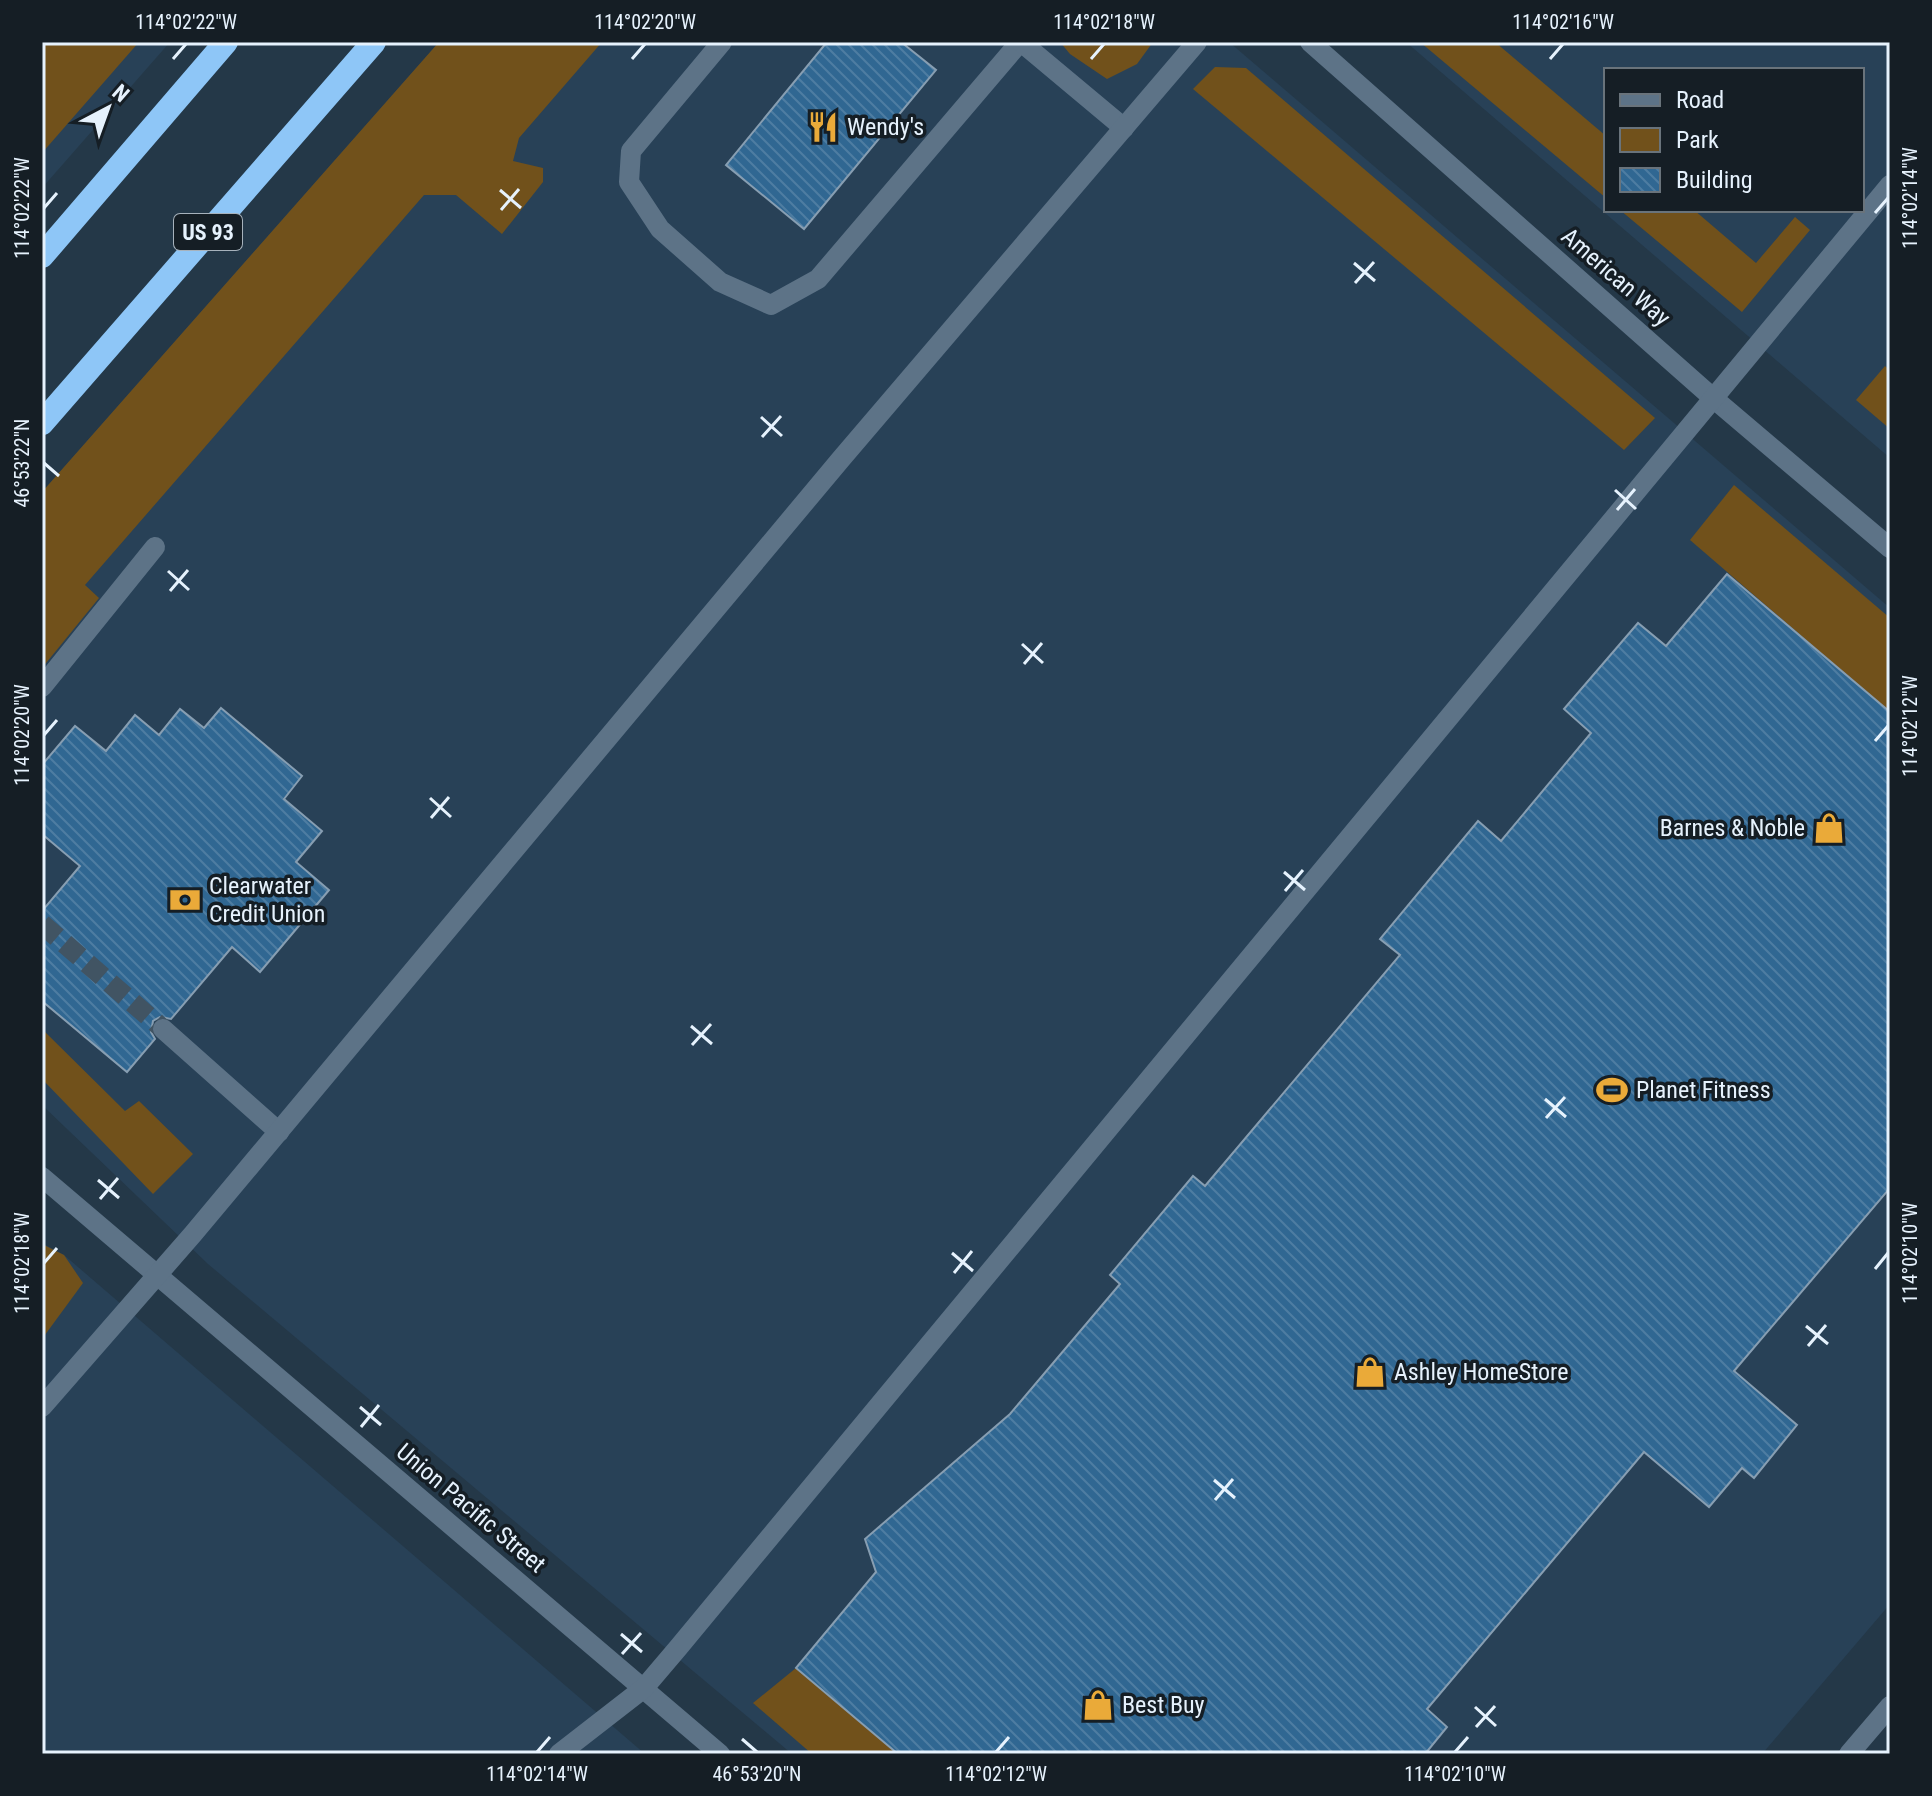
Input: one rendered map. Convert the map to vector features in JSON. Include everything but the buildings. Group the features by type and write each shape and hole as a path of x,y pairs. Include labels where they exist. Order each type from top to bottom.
{"highway":[{"path":"42,256 226,42"},
{"name":"US 93","path":"42,423 374,42"}],"street":[{"path":"722,42 631,151 629,182 660,229 720,282 771,305 818,279 1020,42 1124,128"},
{"path":"42,1407 279,1132 841,459 1197,42"},
{"name":"American Way","path":"1310,42 1713,398 1890,548"},
{"path":"559,1754 644,1688 1890,185"},
{"path":"42,687 155,547"},
{"path":"163,1029 279,1132"},
{"name":"Union Pacific Street","path":"42,1177 720,1754"},
{"path":"1849,1754 1890,1706"}],"shaded area":[{"path":"42,42 170,42 42,188"},
{"path":"439,42 1229,42 1890,608 1890,1604 1762,1754 792,1754 208,1264 42,1105 42,492"},
{"path":"1406,42 1890,42 1890,458"},
{"path":"42,1243 64,1255 645,1754 42,1754"}],"green space":[{"path":"42,42 139,42 42,153"},
{"path":"439,42 602,42 519,138 513,161 543,168 543,182 502,234 456,195 424,195 85,585 99,598 42,668 42,492"},
{"path":"1060,42 1153,42 1137,64 1107,79 1070,54"},
{"path":"1420,42 1495,42 1604,134 1604,196"},
{"path":"1215,67 1246,68 1655,418 1624,450 1193,89"},
{"path":"1622,212 1696,212 1756,263 1795,217 1810,230 1742,312"},
{"path":"1885,366 1890,371 1890,429 1856,400"},
{"path":"1734,485 1890,618 1890,712 1690,540"},
{"path":"42,1029 125,1111 139,1101 193,1154 153,1194 42,1079"},
{"path":"42,1244 64,1255 83,1283 42,1339"},
{"path":"796,1668 898,1754 812,1754 753,1703"}],"tunnel":[{"path":"42,924 163,1029"}],"place":[{"name":"Wendy's","path":"823,127"},
{"name":"Barnes & Noble","path":"1829,828"},
{"name":"Clearwater Credit Union","path":"185,900"},
{"name":"Planet Fitness","path":"1612,1090"},
{"name":"Ashley HomeStore","path":"1370,1372"},
{"name":"Best Buy","path":"1098,1705"}]}
